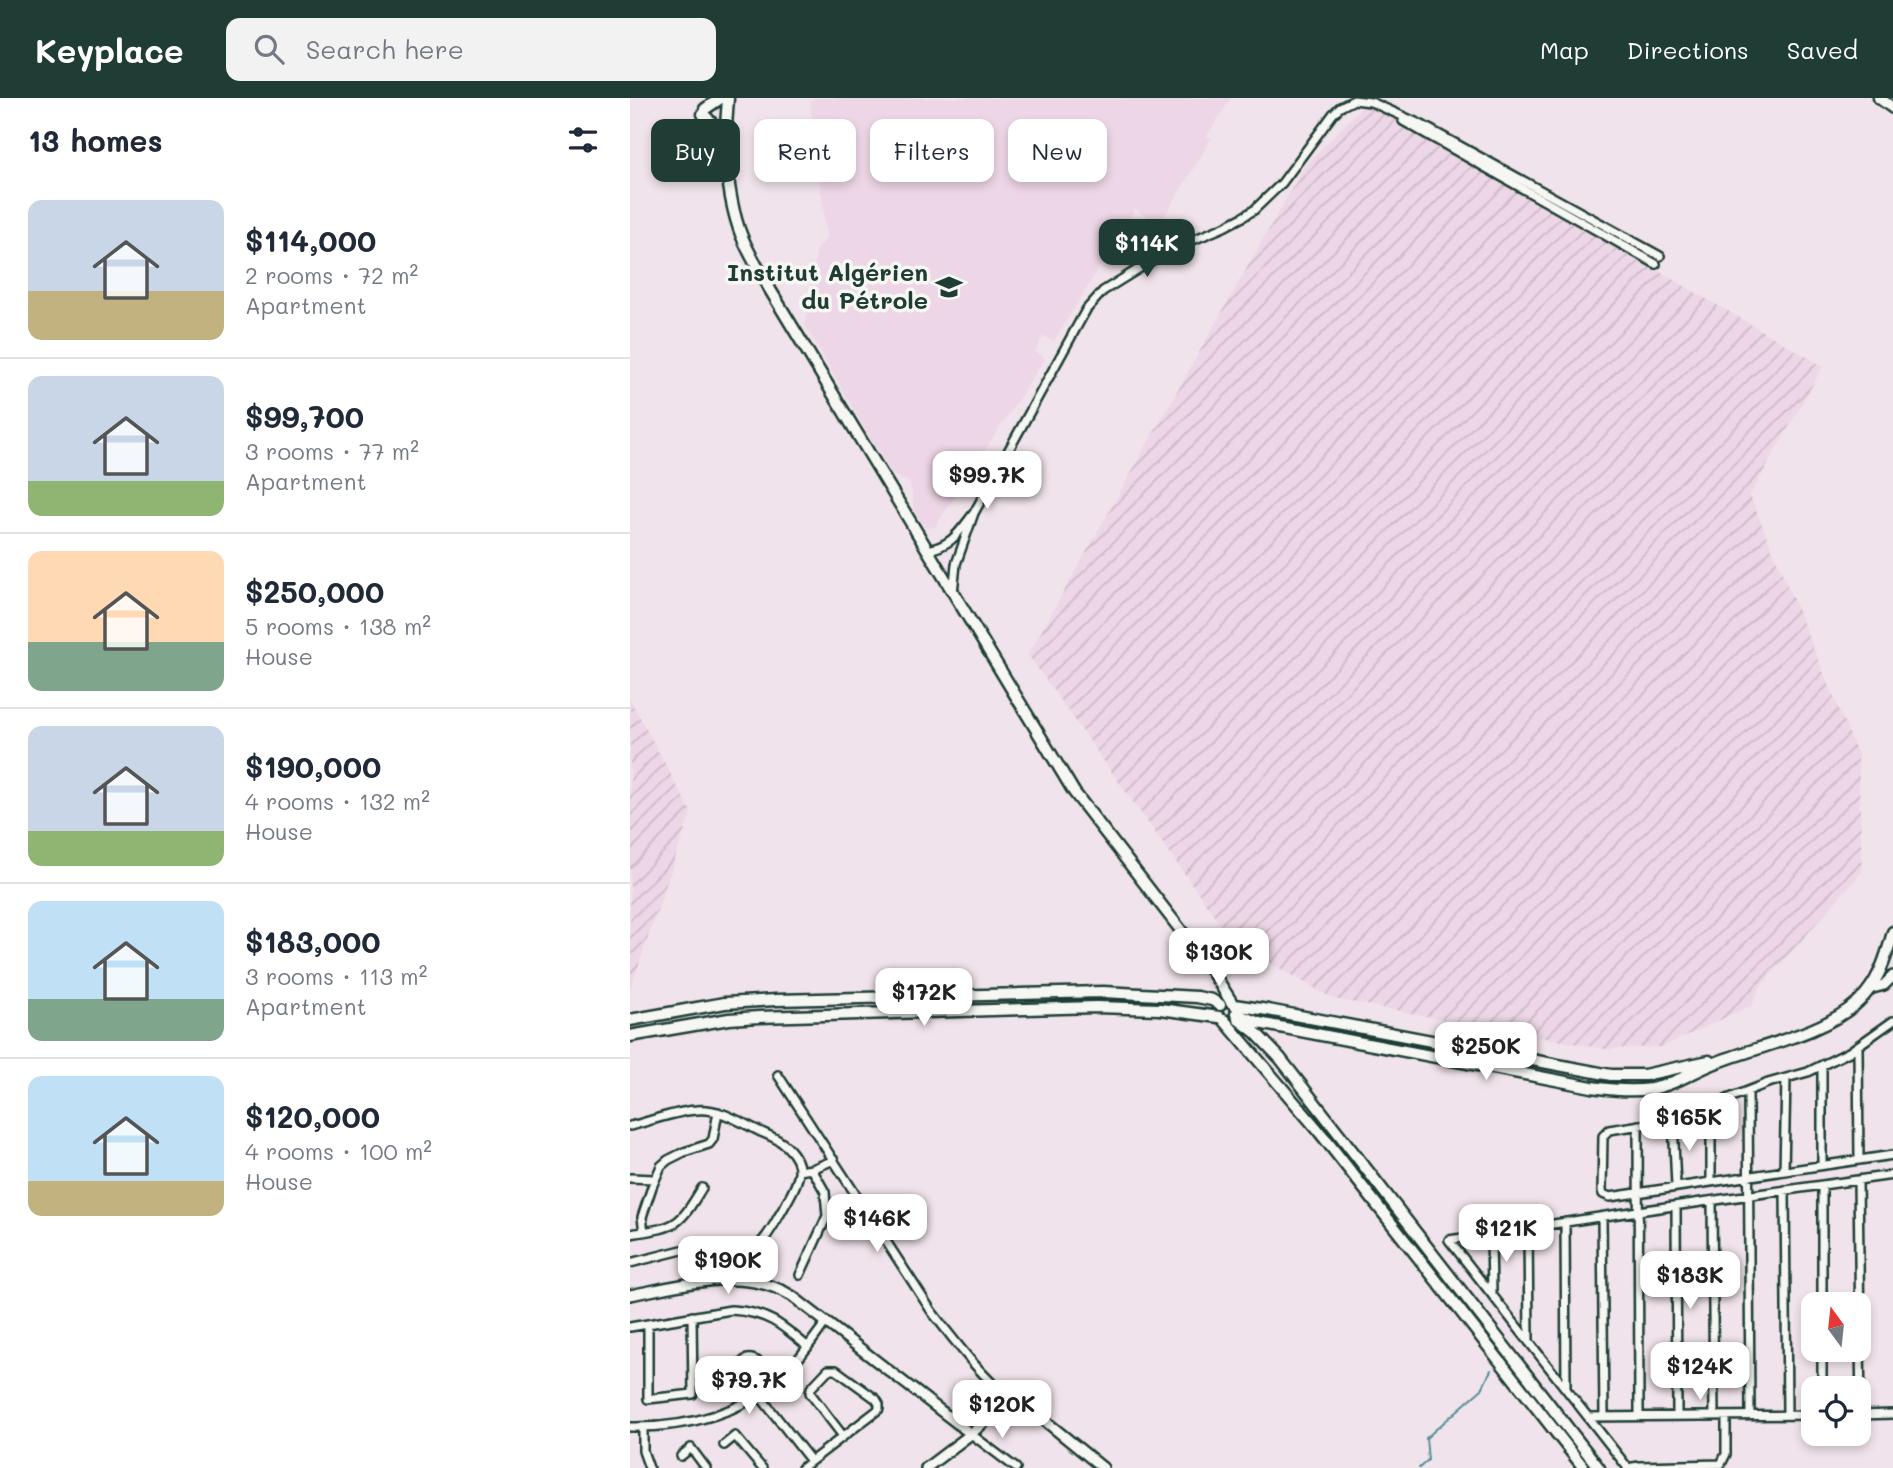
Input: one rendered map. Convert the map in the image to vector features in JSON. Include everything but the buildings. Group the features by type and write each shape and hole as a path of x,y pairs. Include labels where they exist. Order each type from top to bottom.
{"main road":[{"path":"710,119 704,112 721,98"},
{"path":"727,119 728,98"},
{"path":"1879,98 1893,108"},
{"path":"729,182 740,230 769,289 1074,792 1210,968 1230,1008 1280,1058 1599,1468"},
{"path":"630,1020 750,1001 1103,992 1197,997 1212,1000 1259,1023 1625,1091 1653,1089 1673,1082 1733,1056 1816,1028 1846,1011 1857,1003 1879,975 1893,932"},
{"path":"1197,997 1210,989 1210,968"},
{"path":"630,1036 729,1019 1096,1007 1160,1009 1230,1020 1230,1008"},
{"path":"1584,1468 1318,1129 1217,1011 1230,1008 1611,1075 1644,1075 1733,1056"}],"street":[{"path":"953,593 956,564 974,513 1094,300 1103,291 1168,250 1232,223 1254,209 1282,183 1340,107 1354,100 1362,100 1422,125 1658,260"},
{"path":"927,550 946,545 974,513"},
{"path":"1869,989 1884,985 1893,976"},
{"path":"1893,1021 1858,1046 1822,1066 1674,1120 1609,1130 1603,1136 1602,1191 1611,1197 1893,1155"},
{"path":"1858,1046 1859,1160"},
{"path":"1822,1066 1822,1165"},
{"path":"778,1075 932,1312 971,1361 997,1389 1012,1401 1028,1407 1103,1468"},
{"path":"1784,1171 1786,1078"},
{"path":"1748,1091 1750,1415"},
{"path":"1711,1106 1711,1181"},
{"path":"630,1126 697,1110 718,1112 781,1142 799,1166 792,1192 772,1228 752,1252 733,1260 682,1250 630,1263"},
{"path":"644,1232 642,1217 662,1166 684,1152 709,1144 713,1139 718,1112"},
{"path":"1674,1120 1676,1186"},
{"path":"1639,1125 1639,1416"},
{"path":"799,1171 834,1160"},
{"path":"800,1275 827,1216 825,1192 812,1169"},
{"path":"1726,1416 1726,1454 1721,1464 1628,1468 1450,1240 1893,1175"},
{"path":"630,1178 655,1179"},
{"path":"1858,1180 1860,1376"},
{"path":"1822,1185 1822,1292"},
{"path":"630,1234 669,1227 678,1222 702,1188"},
{"path":"1785,1190 1787,1415"},
{"path":"1712,1201 1714,1416"},
{"path":"1676,1206 1677,1416"},
{"path":"1602,1217 1604,1416"},
{"path":"1565,1222 1566,1389"},
{"path":"1528,1228 1530,1342"},
{"path":"1491,1234 1492,1294"},
{"path":"630,1295 733,1279 778,1287 1016,1468"},
{"path":"630,1327 731,1310 758,1313 782,1325 808,1347"},
{"path":"648,1324 648,1399 693,1394 692,1316"},
{"path":"630,1427 680,1425 719,1414 759,1395 779,1379 826,1322"},
{"path":"734,1381 741,1365 749,1359 755,1360 779,1379"},
{"path":"802,1468 880,1409 876,1399 832,1369 811,1388 810,1393 843,1436"},
{"path":"759,1395 811,1461"},
{"path":"926,1468 971,1434 1003,1405 1012,1401"},
{"path":"1871,1415 1893,1414"},
{"path":"1588,1417 1801,1415"},
{"path":"643,1427 643,1451 649,1468"},
{"path":"724,1445 735,1436 762,1468"},
{"path":"681,1456 691,1448 706,1468"}],"shaded area":[{"name":"Institut Algérien du Pétrole","path":"814,98 1231,98 1207,136 1211,139 1161,222 1155,222 1135,209 1054,341 1043,336 1035,352 1045,358 935,527 926,528 915,513 910,483 891,474 805,325 817,249 827,238 820,182 856,182 856,119 812,119 810,102"},
{"path":"1363,106 1379,110 1823,366 1750,496 1858,755 1862,872 1760,987 1752,1005 1662,1047 1605,1049 1334,999 1234,943 1028,655 1304,167"},
{"path":"630,699 691,812 630,990"}],"waterway":[{"path":"1419,1468 1428,1460 1426,1438 1482,1389 1491,1370"}],"place":[{"name":"Institut Algérien du Pétrole","path":"949,287"}]}
